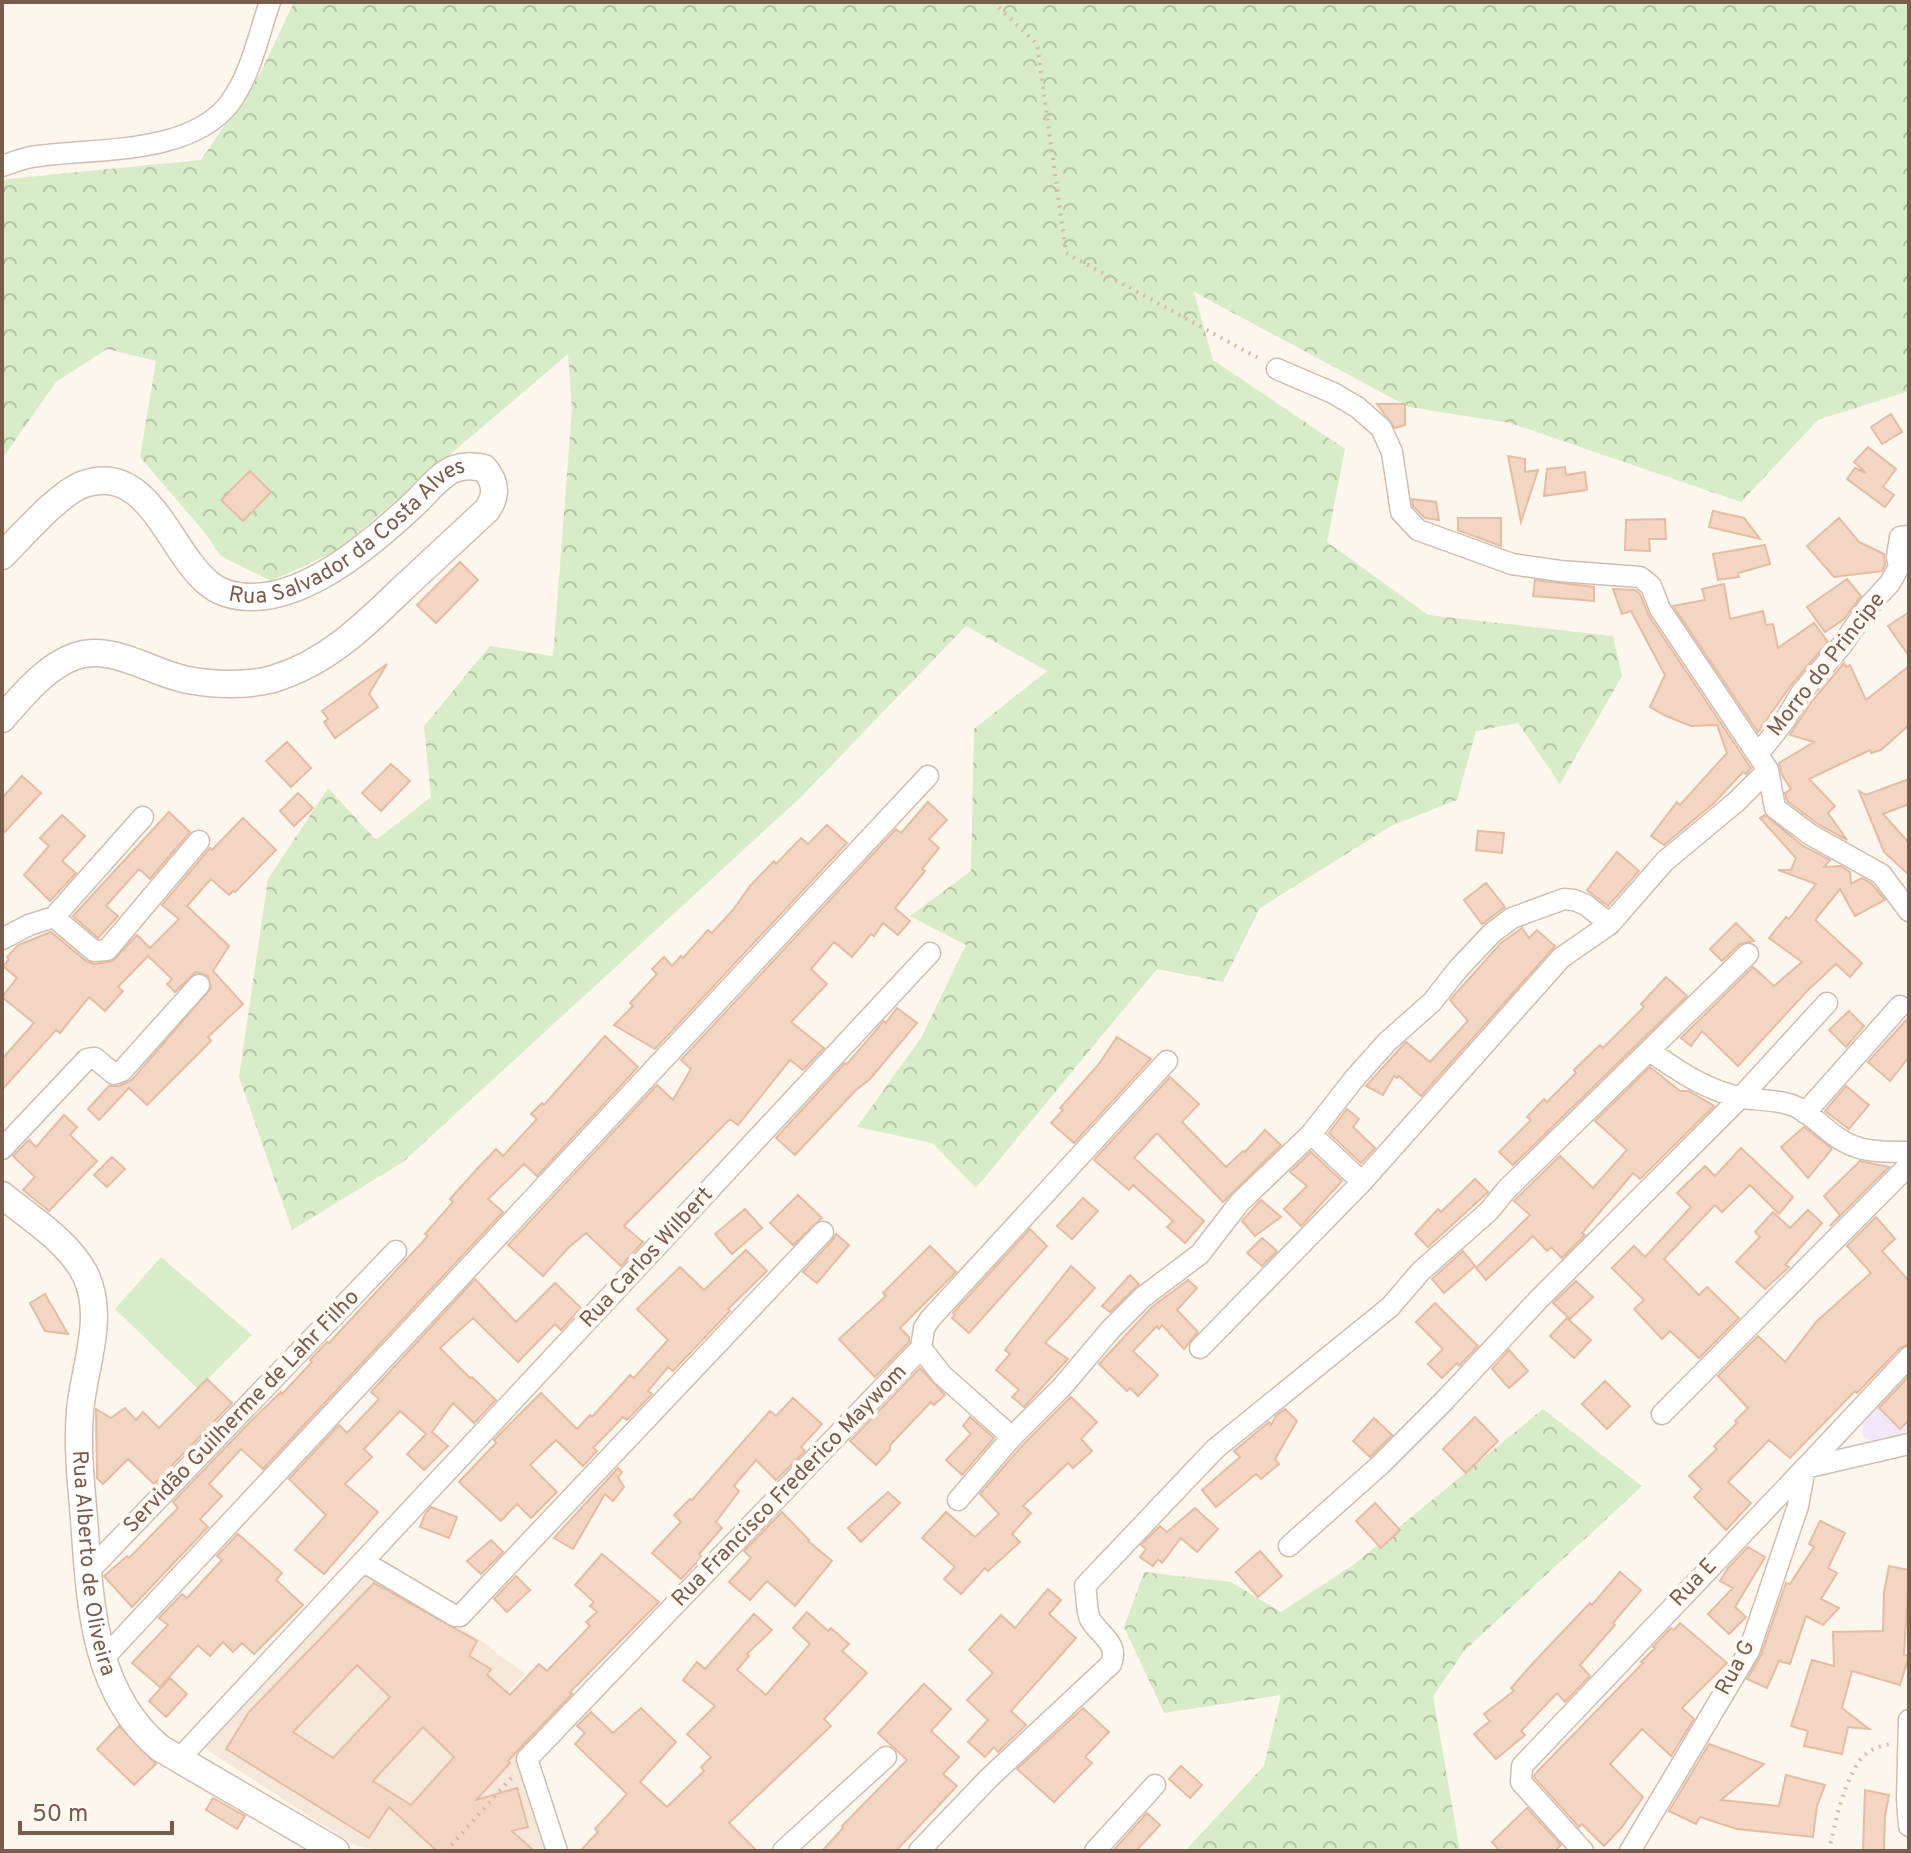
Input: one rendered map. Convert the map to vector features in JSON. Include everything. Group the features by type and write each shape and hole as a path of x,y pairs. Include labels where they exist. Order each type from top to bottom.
{"street":[{"path":"2,166 33,156 158,143 189,134 212,122 230,104 248,71 270,2"},
{"name":"Morro do Principe","path":"1277,369 1333,393 1357,407 1381,428 1392,452 1401,512 1418,530 1512,564 1640,577 1651,586 1660,609 1763,762 1775,808 1811,835 1881,874 1909,911"},
{"name":"Rua Salvador da Costa Alves","path":"2,556 82,484 105,480 122,482 143,498 206,582 227,594 254,597 290,590 335,568 388,529 451,470 468,465 484,468 493,478 495,493 487,510 350,638 311,665 270,680 230,684 187,680 124,658 77,655 49,671 2,719"},
{"name":"Morro do Principe","path":"1763,762 1801,693 1890,583 1899,567 1900,537 1909,536"},
{"path":"1200,1348 1362,1182 1561,958 1610,924 1665,861 1736,802 1763,762"},
{"path":"102,1660 928,776"},
{"path":"2,939 54,917 143,817"},
{"path":"54,917 94,951 107,950 199,841"},
{"path":"958,1500 1111,1329 1143,1297 1200,1254 1257,1183 1311,1134 1387,1042 1432,1002 1470,955 1512,918 1564,899 1586,905 1610,924"},
{"name":"Rua Carlos Wilbert","path":"179,1759 930,953"},
{"path":"919,1851 989,1778 1111,1664 1114,1654 1110,1643 1088,1615 1085,1586 1215,1449 1390,1307 1421,1271 1489,1211 1507,1189 1748,954"},
{"path":"2,1149 87,1059 95,1058 114,1074 122,1071 199,985"},
{"path":"1289,1546 1379,1466 1445,1400 1539,1299 1741,1097 1827,1003"},
{"path":"1805,1113 1900,1006"},
{"path":"1650,1051 1706,1087 1741,1097 1791,1105 1843,1141 1857,1147 1873,1152 1909,1152"},
{"name":"Rua Francisco Frederico Maywom","path":"527,1759 921,1348 924,1328 930,1319 1167,1061"},
{"path":"1311,1134 1362,1182"},
{"path":"1662,1414 1909,1165"},
{"name":"Rua Alberto de Oliveira","path":"2,1195 73,1254 86,1275 93,1299 94,1320 80,1409 78,1445 88,1572 102,1660 124,1709 140,1731 179,1759 336,1851"},
{"path":"364,1562 455,1616 460,1616 823,1232"},
{"name":"Servidão Guilherme de Lahr Filho","path":"88,1572 396,1251"},
{"path":"921,1348 942,1375 1012,1437"},
{"name":"Rua E","path":"1583,1851 1521,1782 1522,1766 1909,1357"},
{"path":"1805,1468 1909,1444"},
{"name":"Rua G","path":"1630,1851 1749,1651 1798,1506 1805,1468"},
{"path":"1909,1720 1909,1826"},
{"path":"783,1851 886,1757"},
{"path":"527,1759 557,1851"},
{"path":"1095,1851 1155,1785"}],"path":[{"path":"993,2 1037,44 1066,253 1277,369"},
{"path":"1829,1851 1834,1827 1856,1765 1867,1752 1888,1744 1908,1744"},
{"path":"446,1851 527,1759"}],"shaded area":[{"path":"1909,1368 1909,1431 1871,1441 1863,1436 1862,1416"},
{"path":"362,1569 480,1640 525,1674 502,1698 547,1734 519,1768 552,1847 548,1851 384,1851 354,1845 204,1748"}],"green space":[{"path":"294,2 1909,2 1909,391 1818,420 1741,502 1510,423 1409,407 1194,292 1213,360 1345,449 1327,542 1428,615 1613,636 1622,676 1560,784 1518,723 1476,731 1457,800 1391,826 1260,908 1223,982 1157,969 976,1188 932,1143 857,1127 921,1038 966,945 910,916 971,871 974,729 1047,671 966,626 801,797 403,1162 292,1230 239,1077 268,879 328,788 376,840 431,797 424,726 490,646 553,656 572,409 568,354 338,550 271,581 221,556 140,457 156,361 107,349 56,382 2,459 2,183 7,179 201,160 260,74"},
{"path":"161,1257 252,1335 198,1389 115,1309"},
{"path":"1543,1409 1642,1486 1465,1650 1433,1696 1460,1851 1185,1851 1264,1766 1281,1695 1164,1713 1124,1627 1144,1572 1231,1582 1281,1612 1353,1565"}],"building":[{"path":"1377,404 1405,404 1405,425 1395,428"},
{"path":"1891,414 1902,432 1882,444 1871,427"},
{"path":"1868,447 1896,469 1883,487 1894,495 1885,507 1847,479 1855,468 1866,473 1854,462"},
{"path":"1508,456 1525,459 1525,472 1538,470 1521,522"},
{"path":"1565,467 1566,475 1585,472 1587,490 1544,496 1547,469"},
{"path":"250,471 271,492 243,521 221,500"},
{"path":"1412,499 1436,502 1439,520 1425,518 1413,506"},
{"path":"1713,511 1744,518 1760,539 1709,527"},
{"path":"1458,518 1501,518 1501,546 1458,530"},
{"path":"1839,518 1859,542 1884,554 1882,571 1834,577 1807,546"},
{"path":"1665,519 1666,539 1649,539 1650,551 1625,550 1626,520"},
{"path":"1765,545 1770,564 1738,573 1739,577 1718,580 1713,554"},
{"path":"460,562 478,580 436,623 417,605"},
{"path":"1847,579 1861,596 1844,619 1825,632 1807,607"},
{"path":"1535,580 1594,587 1594,601 1533,596"},
{"path":"1724,584 1730,619 1763,611 1766,625 1773,624 1778,648 1814,623 1828,642 1791,685 1758,732 1673,606 1705,600 1702,589"},
{"path":"1613,589 1635,590 1640,594 1649,616 1751,768 1664,845 1651,836 1677,802 1680,805 1727,753 1717,725 1691,726 1650,707 1665,675 1631,611 1622,614"},
{"path":"1909,612 1909,656 1888,626"},
{"path":"1844,663 1846,667 1850,665 1866,700 1909,666 1909,725 1881,750 1871,753 1870,750 1809,779 1835,806 1828,813 1847,840 1787,801 1785,793 1791,789 1779,763 1814,742 1790,735 1812,701"},
{"path":"387,664 369,694 378,707 335,738 324,722 328,719 322,711"},
{"path":"287,742 311,768 291,787 266,761"},
{"path":"391,764 410,781 381,811 362,793"},
{"path":"22,776 41,793 2,835 2,798"},
{"path":"1909,779 1909,804 1883,814 1909,843 1909,875 1884,852 1859,791 1866,795"},
{"path":"298,793 313,808 294,826 280,811"},
{"path":"928,802 947,820 929,839 939,848 895,908 910,921 898,935 883,923 852,957 834,942 811,969 827,984 791,1022 824,1048 803,1070 790,1060 738,1125 730,1119 624,1226 643,1242 621,1266 586,1233 543,1276 508,1245 657,1085 673,1100 691,1069 681,1060 896,829 901,833"},
{"path":"169,812 190,832 150,879 139,869 106,906 118,916 98,938 73,916"},
{"path":"62,815 85,836 62,861 76,873 50,901 24,875 49,846 40,838"},
{"path":"1765,815 1803,846 1830,860 1824,867 1841,866 1850,872 1851,884 1862,878 1872,884 1885,900 1855,916 1840,889 1815,920 1862,963 1850,977 1836,964 1738,1066 1702,1031 1691,1046 1681,1038 1753,967 1774,986 1802,962 1769,938 1786,917 1789,919 1816,884 1778,870 1791,870 1796,858 1760,818"},
{"path":"243,818 276,850 235,892 229,895 211,879 187,906 229,946 213,971 243,1004 208,1037 211,1041 147,1105 129,1088 99,1120 88,1109 109,1086 119,1086 132,1080 211,988 208,976 196,972 175,992 167,984 172,979 148,956 118,987 123,991 105,1011 89,997 60,1033 56,1030 2,1090 2,1059 34,1023 2,997 17,978 3,966 9,960 7,957 18,945 51,932 94,964 113,961 137,935 150,948 179,919 162,905 210,848 212,850"},
{"path":"827,825 847,843 655,1049 614,1025 657,974 652,969 664,957 672,966 681,956 683,958 708,930 712,933 774,861 776,864 801,838 808,844"},
{"path":"1478,831 1504,833 1502,853 1476,850"},
{"path":"1617,852 1639,871 1608,906 1587,890"},
{"path":"1486,883 1505,907 1482,924 1464,900"},
{"path":"1736,923 1754,941 1740,944 1722,961 1710,949"},
{"path":"1522,928 1529,938 1537,930 1555,946 1421,1096 1399,1076 1394,1076 1383,1095 1366,1086 1406,1042 1430,1062 1468,1021 1450,1000 1501,943"},
{"path":"1666,977 1687,996 1513,1165 1499,1152 1531,1120 1527,1117 1544,1099 1547,1102 1576,1073 1574,1070 1600,1045 1603,1048 1644,1007 1641,1004"},
{"path":"897,1008 917,1023 870,1079 795,1155 776,1138"},
{"path":"1849,1011 1864,1026 1846,1047 1829,1030"},
{"path":"1909,1017 1909,1057 1890,1081 1868,1062"},
{"path":"605,1036 638,1067 537,1176 524,1164 488,1199 503,1212 263,1469 241,1449 209,1484 222,1496 200,1519 208,1527 132,1607 104,1576 127,1556 129,1558 178,1508 173,1502 251,1421 282,1394 312,1362 310,1360 428,1236 425,1234 453,1202 450,1199 496,1149 503,1156 537,1119 531,1114 542,1103 544,1105"},
{"path":"1117,1037 1151,1059 1074,1143 1051,1123"},
{"path":"1650,1067 1680,1091 1689,1091 1714,1106 1640,1179 1633,1173 1582,1233 1585,1235 1562,1258 1551,1247 1547,1251 1533,1236 1486,1280 1476,1268 1530,1215 1514,1201 1560,1156 1593,1188 1627,1150 1595,1121"},
{"path":"1170,1077 1199,1104 1182,1122 1226,1167 1265,1130 1281,1145 1223,1202 1157,1133 1134,1158 1204,1221 1185,1243 1167,1227 1173,1221 1133,1185 1129,1190 1094,1160"},
{"path":"1846,1086 1869,1105 1849,1129 1825,1111"},
{"path":"1347,1109 1359,1119 1353,1127 1375,1148 1361,1163 1329,1133"},
{"path":"64,1115 77,1127 70,1135 97,1161 49,1211 23,1190 35,1177 13,1156 29,1140 36,1147"},
{"path":"1804,1127 1832,1149 1808,1178 1781,1147"},
{"path":"1741,1148 1793,1197 1779,1214 1750,1185 1722,1212 1715,1205 1664,1259 1699,1295 1707,1287 1739,1318 1699,1358 1670,1331 1662,1339 1634,1309 1644,1300 1612,1268 1634,1246 1645,1257 1691,1207 1677,1193 1705,1166 1715,1176"},
{"path":"1311,1152 1342,1181 1301,1226 1284,1209 1307,1186 1290,1172"},
{"path":"112,1157 125,1169 107,1187 94,1175"},
{"path":"1860,1161 1889,1167 1830,1226 1840,1215 1824,1196"},
{"path":"1475,1179 1488,1192 1428,1247 1415,1234 1438,1209 1441,1212"},
{"path":"798,1195 822,1218 793,1245 770,1223"},
{"path":"1083,1198 1098,1211 1072,1239 1057,1226"},
{"path":"1261,1200 1281,1217 1255,1236 1242,1221"},
{"path":"745,1209 762,1228 732,1254 715,1234"},
{"path":"1808,1210 1822,1223 1785,1265 1789,1267 1765,1289 1736,1262 1760,1237 1755,1232 1773,1212 1790,1228"},
{"path":"1876,1217 1895,1239 1882,1251 1909,1281 1909,1344 1900,1348 1857,1393 1855,1391 1790,1458 1769,1440 1728,1482 1751,1503 1726,1530 1694,1497 1702,1489 1689,1476 1717,1449 1714,1446 1748,1408 1718,1376 1758,1336 1785,1362 1817,1321 1871,1273 1847,1246"},
{"path":"1030,1229 1047,1246 969,1333 952,1318 953,1313"},
{"path":"836,1234 849,1245 817,1283 803,1272"},
{"path":"1262,1238 1277,1251 1262,1266 1247,1253"},
{"path":"930,1246 956,1272 900,1328 909,1337 909,1342 875,1377 839,1339 886,1296 883,1293"},
{"path":"746,1250 767,1271 673,1371 668,1367 648,1391 652,1394 627,1420 623,1417 593,1448 597,1451 583,1466 556,1440 530,1465 557,1492 531,1518 517,1504 501,1521 459,1482 496,1443 494,1440 541,1393 577,1429 590,1415 592,1417 630,1375 634,1378 668,1340 637,1309 680,1267 704,1290"},
{"path":"1463,1251 1475,1266 1444,1293 1432,1279"},
{"path":"1071,1266 1095,1288 1045,1343 1068,1359 1024,1407 1012,1397 1019,1390 996,1370 1010,1354 1005,1350"},
{"path":"1130,1275 1139,1284 1110,1312 1102,1306"},
{"path":"475,1279 516,1322 555,1283 581,1308 561,1330 555,1324 518,1362 473,1318 440,1348 496,1400 474,1423 453,1403 432,1432 448,1446 424,1470 407,1454 426,1434 400,1411 364,1449 372,1457 345,1484 378,1512 324,1574 295,1550 326,1515 289,1479 339,1425 347,1433 379,1399 371,1392"},
{"path":"1188,1280 1197,1288 1177,1310 1198,1332 1184,1349 1162,1325 1159,1329 1157,1326 1133,1351 1158,1375 1138,1396 1130,1388 1127,1391 1099,1364 1152,1307"},
{"path":"1576,1281 1593,1297 1570,1319 1553,1303"},
{"path":"45,1294 68,1334 45,1331 30,1303"},
{"path":"1435,1303 1478,1346 1442,1378 1428,1364 1443,1349 1416,1322"},
{"path":"1567,1318 1591,1340 1574,1358 1550,1336"},
{"path":"1509,1350 1528,1371 1509,1388 1492,1369"},
{"path":"920,1368 945,1395 934,1405 931,1402 890,1445 890,1450 876,1465 850,1441"},
{"path":"1909,1376 1909,1420 1900,1429 1879,1408"},
{"path":"207,1379 232,1403 154,1484 128,1459 103,1484 97,1478 96,1409 111,1418 125,1408 136,1420 143,1412 159,1428"},
{"path":"1605,1381 1630,1406 1607,1429 1582,1404"},
{"path":"1071,1397 1097,1422 1081,1439 1092,1451 1073,1468 1068,1463 1023,1506 1031,1513 1012,1534 1020,1542 988,1571 985,1568 961,1594 944,1579 955,1567 922,1538 946,1512 975,1537 999,1514 980,1494"},
{"path":"793,1398 822,1424 801,1447 805,1451 776,1480 756,1460 734,1486 739,1491 716,1522 722,1528 699,1554 702,1557 681,1579 652,1553 681,1522 674,1515 692,1500 770,1411 776,1416"},
{"path":"1285,1409 1297,1421 1275,1459 1279,1464 1261,1479 1256,1474 1216,1507 1202,1490 1240,1457 1234,1451 1269,1422 1271,1425"},
{"path":"970,1417 994,1438 962,1475 946,1460 971,1434 963,1426"},
{"path":"1475,1417 1498,1441 1466,1473 1443,1449"},
{"path":"1374,1418 1392,1435 1370,1457 1353,1441"},
{"path":"618,1468 622,1472 618,1477 624,1487 613,1501 605,1494 573,1549 554,1538"},
{"path":"888,1492 900,1503 861,1542 848,1528"},
{"path":"1375,1503 1400,1530 1381,1548 1356,1521"},
{"path":"431,1507 457,1517 449,1538 420,1527"},
{"path":"1195,1508 1218,1529 1197,1552 1181,1538 1162,1563 1158,1559 1153,1566 1140,1557 1146,1549 1141,1545 1160,1526 1167,1532"},
{"path":"782,1512 808,1541 832,1561 795,1606 767,1581 750,1600 729,1582 751,1558 744,1551"},
{"path":"1820,1521 1845,1533 1828,1568 1837,1573 1821,1599 1839,1608 1823,1625 1806,1616 1790,1664 1779,1661 1767,1688 1747,1679 1761,1655 1786,1583 1790,1584 1814,1547 1809,1544"},
{"path":"238,1534 282,1573 276,1580 303,1605 254,1654 242,1643 233,1652 223,1642 210,1656 198,1645 160,1687 132,1663 168,1625 159,1618 182,1594 187,1598 222,1560 217,1556"},
{"path":"491,1540 503,1552 481,1574 467,1561"},
{"path":"1748,1547 1765,1557 1735,1607 1746,1617 1729,1634 1708,1614 1733,1588 1720,1581"},
{"path":"1260,1551 1282,1576 1258,1597 1236,1572"},
{"path":"602,1554 659,1602 570,1692 572,1694 508,1761 510,1763 476,1800 517,1788 528,1827 512,1831 534,1851 437,1851 389,1807 369,1838 226,1749 249,1712 374,1583 477,1641 469,1656 491,1669 487,1675 510,1695 539,1664 547,1671 590,1626 586,1622 597,1612 590,1606 594,1602 575,1585","holes":["357,1665 390,1697 333,1758 293,1732","423,1727 454,1757 411,1805 373,1781"]},
{"path":"1889,1566 1909,1570 1904,1655 1909,1656 1900,1685 1852,1671 1842,1708 1869,1729 1848,1727 1842,1754 1804,1746 1808,1731 1791,1726 1812,1660 1834,1666 1833,1632 1883,1631 1884,1592"},
{"path":"1620,1572 1641,1590 1580,1665 1590,1676 1565,1702 1557,1693 1521,1731 1525,1735 1496,1759 1474,1734 1490,1721 1484,1714 1514,1691 1511,1688 1535,1661 1590,1603 1592,1605"},
{"path":"516,1576 530,1590 507,1612 494,1599"},
{"path":"1048,1589 1061,1600 1049,1614 1076,1638 1011,1711 1026,1725 998,1752 994,1747 985,1757 968,1742 988,1720 967,1700 993,1673 969,1650 1001,1615 1015,1628"},
{"path":"807,1612 849,1644 842,1651 867,1673 824,1719 831,1726 729,1823 757,1851 580,1851 598,1832 595,1829 627,1794 575,1744 585,1733 577,1726 591,1712 613,1733 641,1708 676,1742 640,1782 667,1807 704,1771 701,1767 711,1757 687,1734 715,1706 683,1680 697,1662 705,1669 754,1614 772,1630 747,1654 749,1656 737,1670 766,1695 810,1644 793,1628"},
{"path":"1680,1623 1727,1663 1682,1708 1694,1719 1671,1756 1642,1729 1610,1764 1643,1797 1604,1846 1582,1824 1579,1827 1534,1777 1535,1774 1643,1663 1671,1628 1674,1630"},
{"path":"170,1678 187,1694 166,1717 149,1701"},
{"path":"924,1684 951,1709 931,1731 959,1757 943,1774 957,1786 896,1851 822,1851 842,1826 907,1760 878,1733"},
{"path":"1083,1708 1109,1732 1085,1757 1092,1763 1054,1802 1017,1769"},
{"path":"119,1726 156,1764 134,1785 97,1749"},
{"path":"1709,1744 1764,1764 1721,1800 1779,1806 1786,1775 1825,1785 1817,1806 1813,1837 1737,1829 1700,1817 1696,1824 1669,1811"},
{"path":"1181,1766 1202,1785 1190,1798 1169,1779"},
{"path":"1865,1790 1889,1795 1884,1851 1863,1851"},
{"path":"213,1798 245,1816 237,1829 206,1810"},
{"path":"1527,1808 1561,1845 1555,1851 1500,1851 1492,1842"},
{"path":"1147,1813 1160,1825 1136,1851 1113,1851"}]}
